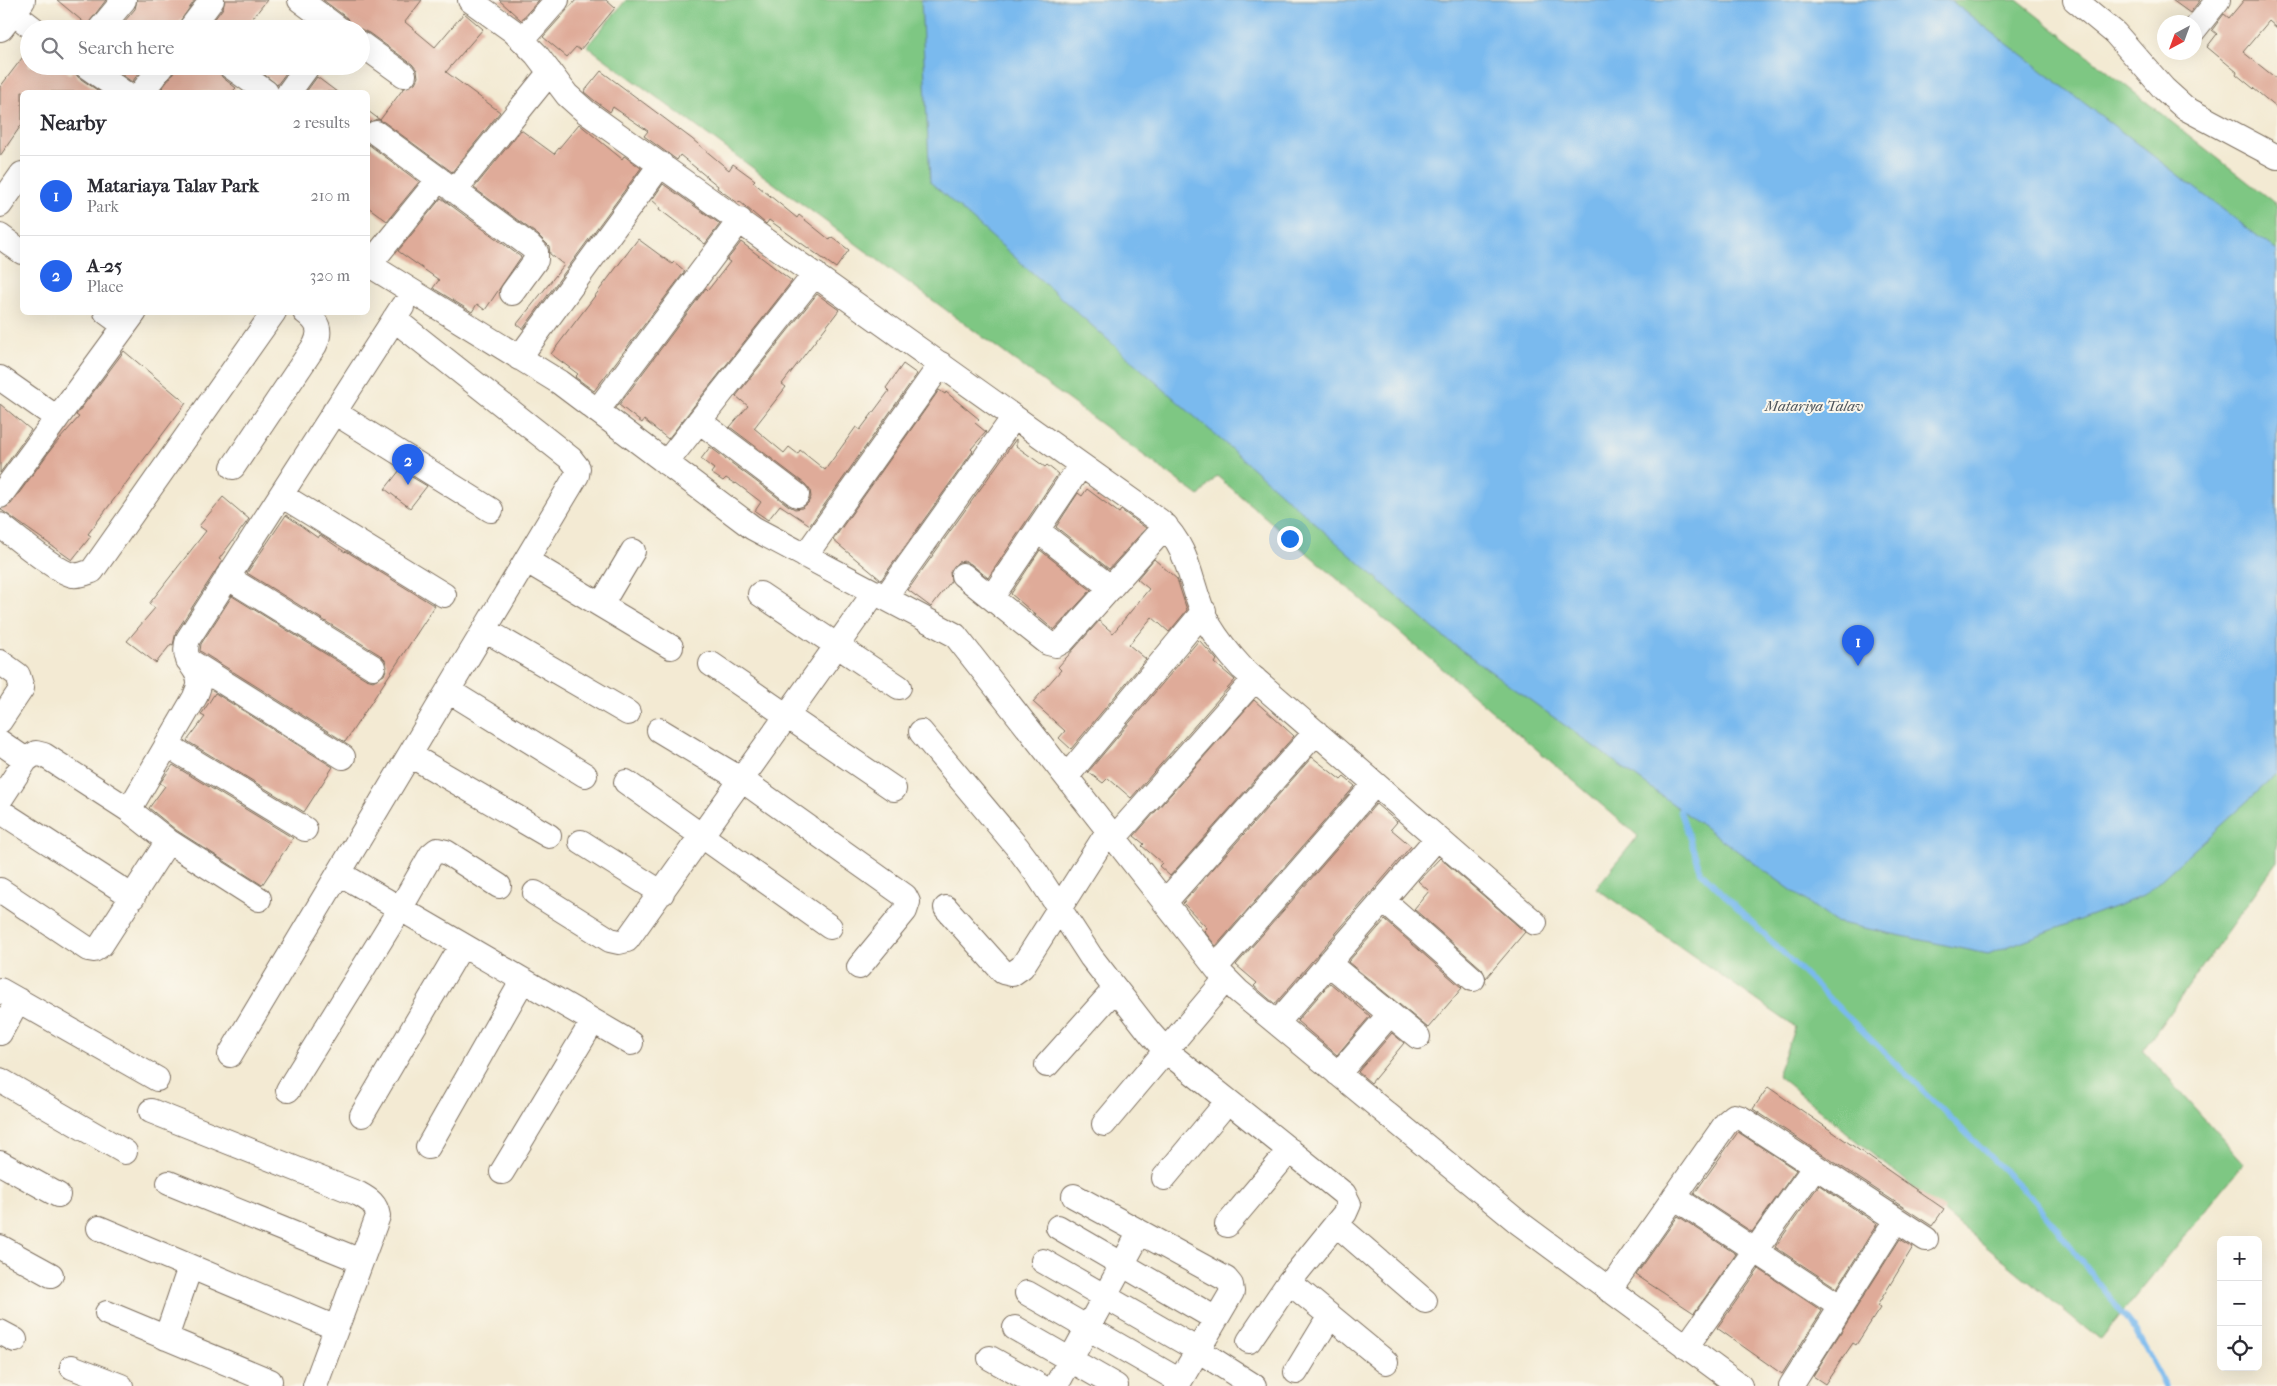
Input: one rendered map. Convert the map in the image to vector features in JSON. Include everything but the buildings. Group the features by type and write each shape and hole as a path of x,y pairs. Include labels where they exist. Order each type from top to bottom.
{"street":[{"path":"107,20 124,0"},
{"path":"197,20 212,0"},
{"path":"300,0 326,20"},
{"path":"470,0 513,31 550,72 567,95 586,112 740,220 1166,526 1181,546 1209,625 1233,659 1535,923"},
{"path":"522,40 557,0"},
{"path":"2075,0 2115,33 2164,89 2185,108 2277,156"},
{"path":"2202,20 2218,0"},
{"path":"8,10 22,20"},
{"path":"370,50 404,74"},
{"path":"370,262 447,185 550,72"},
{"path":"99,75 120,90"},
{"path":"144,90 155,75"},
{"path":"242,75 263,90"},
{"path":"290,90 301,75"},
{"path":"376,133 536,252 536,260 512,293"},
{"path":"519,358 661,164"},
{"path":"0,204 20,177"},
{"path":"597,411 740,220"},
{"path":"0,236 20,251"},
{"path":"370,265 411,293 558,382 752,528 955,635 1221,973 1276,1023 1518,1222 1740,1386"},
{"path":"666,463 815,274"},
{"path":"129,810 195,696 199,685 195,672 187,660 185,649 188,638 411,293"},
{"path":"0,525 60,570 72,575 83,575 92,571 272,315"},
{"path":"233,468 320,335 319,328 308,315"},
{"path":"0,496 57,418 122,317"},
{"path":"230,1055 575,481 578,468 575,463 394,319"},
{"path":"805,556 940,364"},
{"path":"0,378 57,418"},
{"path":"334,412 491,510"},
{"path":"535,893 610,940 619,942 627,940 635,932 837,646 880,595 1014,417"},
{"path":"699,422 797,494"},
{"path":"992,597 1080,465"},
{"path":"281,495 444,595"},
{"path":"963,575 1048,643 1056,645 1063,641 1166,526"},
{"path":"1037,530 1111,588"},
{"path":"601,605 633,551"},
{"path":"527,561 671,647"},
{"path":"228,577 373,667"},
{"path":"760,594 899,687"},
{"path":"1067,776 1204,611"},
{"path":"485,630 628,713"},
{"path":"187,660 343,757"},
{"path":"0,662 18,675 22,688 0,721"},
{"path":"711,664 894,789"},
{"path":"946,908 1003,972 1012,974 1022,967 1112,834 1255,679"},
{"path":"448,691 586,776"},
{"path":"659,730 742,780 905,896 908,902 904,911 860,967"},
{"path":"921,732 1017,847 1091,957 1166,1050 1344,1194 1349,1204 1336,1224 1289,1282 1250,1340"},
{"path":"1166,902 1316,732"},
{"path":"0,742 26,760"},
{"path":"167,745 305,829"},
{"path":"0,800 26,760 36,754 44,754 129,810 168,841 259,899"},
{"path":"410,755 549,836"},
{"path":"626,782 830,927"},
{"path":"1104,1124 1166,1050 1221,973 1375,784"},
{"path":"0,811 133,897"},
{"path":"1276,1023 1437,838"},
{"path":"0,890 88,949 94,950 101,945 168,841"},
{"path":"581,842 662,893"},
{"path":"288,1090 400,909 426,862 438,850 446,852 499,886"},
{"path":"338,873 632,1043"},
{"path":"1383,900 1473,979"},
{"path":"362,1116 462,945"},
{"path":"1328,963 1418,1037"},
{"path":"428,1147 523,980"},
{"path":"1047,1065 1116,989"},
{"path":"0,1033 9,995 158,1079"},
{"path":"1338,1074 1390,1014"},
{"path":"502,1172 593,1021"},
{"path":"0,1080 125,1152"},
{"path":"1164,1178 1228,1101"},
{"path":"151,1111 369,1199 376,1206 378,1216 315,1386"},
{"path":"1609,1290 1727,1122 1734,1116 1741,1118 1814,1168 1926,1239"},
{"path":"1227,1225 1290,1150"},
{"path":"0,1163 58,1195"},
{"path":"1686,1347 1814,1168"},
{"path":"168,1183 361,1261"},
{"path":"1027,1293 1178,1383 1232,1292 1231,1285 1226,1279 1074,1196"},
{"path":"1674,1197 1840,1307"},
{"path":"1791,1386 1896,1220"},
{"path":"1336,1224 1425,1302"},
{"path":"1058,1227 1216,1319"},
{"path":"99,1228 336,1328"},
{"path":"1056,1386 1140,1232"},
{"path":"0,1247 51,1275"},
{"path":"1043,1261 1198,1350 1254,1386"},
{"path":"166,1338 190,1267"},
{"path":"1289,1282 1386,1362"},
{"path":"107,1313 270,1381"},
{"path":"1296,1372 1330,1316"},
{"path":"1015,1328 1116,1386"},
{"path":"990,1358 1040,1386"},
{"path":"72,1368 121,1386"}],"green space":[{"name":"Matariya Talav","path":"626,0 2017,0 2277,205 2277,862 2143,1050 2244,1163 2100,1340 1777,1075 1795,1027 1596,888 1638,836 1217,476 1199,496 587,46"}],"water":[{"name":"Matariya Talav","path":"921,0 1950,0 2277,251 2277,774 2143,896 1988,954 1835,922 1442,636 930,182"}],"waterway":[{"path":"1680,810 1701,872 2035,1201 2135,1330 2165,1386"}],"place":[{"name":"A-25","path":"408,485"},
{"name":"Matariaya Talav Park","path":"1858,666"}]}
